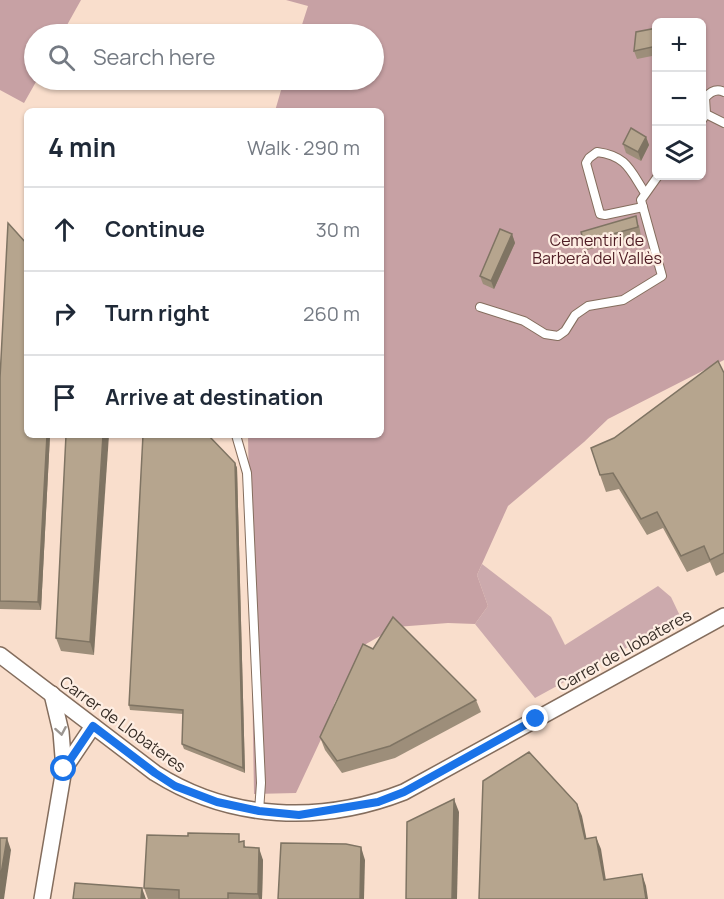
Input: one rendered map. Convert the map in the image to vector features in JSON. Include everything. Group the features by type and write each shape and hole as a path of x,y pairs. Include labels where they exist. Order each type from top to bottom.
{"street":[{"name":"Carrer de Llobateres","path":"0,655 175,786 217,802 259,811 299,815 378,802 404,792 724,616"},
{"path":"42,899 64,769 63,746 52,694"},
{"path":"64,769 93,726"}],"lane":[{"path":"706,96 714,91 724,92"},
{"path":"706,118 724,123"},
{"path":"643,207 605,215 600,213 586,163 597,152 610,154 626,162 645,193"},
{"path":"480,307 524,321 546,334 558,336 565,331 575,315 588,306 623,300 662,276 641,200 655,180"},
{"path":"237,438 246,462 247,473 261,774 259,811"}],"shaded area":[{"path":"482,564 551,617 565,645 658,586 671,597 681,618 535,698 475,624 488,606 477,575"}],"green space":[{"path":"0,0 81,0 68,24 24,24 24,90 31,90 24,103 0,90"},
{"name":"Cementiri de Barberà del Vallès","path":"286,0 724,0 724,360 608,419 508,506 477,575 488,606 475,624 448,623 396,627 366,644 335,702 323,735 296,793 254,794 248,438 384,438 384,108 276,108 281,90 384,90 384,24 302,24 308,6"}],"building":[{"path":"652,29 652,47 634,51 636,32"},
{"path":"631,128 646,137 638,152 623,144"},
{"path":"636,216 638,227 584,242 581,232"},
{"path":"8,223 24,241 24,438 47,438 38,602 0,601 0,378"},
{"path":"500,229 512,234 491,281 480,276"},
{"path":"718,361 724,373 724,553 710,560 704,546 681,556 657,512 641,519 613,473 600,475 591,448 614,438"},
{"path":"66,438 103,438 90,642 56,638"},
{"path":"143,438 211,438 235,463 243,768 182,744 183,710 129,705"},
{"path":"393,617 476,700 390,746 337,761 320,737 363,644 373,649"},
{"path":"529,752 577,804 585,839 596,837 604,880 642,874 646,899 479,899 483,781"},
{"path":"454,799 452,899 406,899 407,822"},
{"path":"188,833 239,834 239,842 244,841 244,847 259,848 258,894 228,893 228,899 179,899 179,890 144,888 147,835 188,836"},
{"path":"0,838 7,838 0,880"},
{"path":"281,843 346,844 361,847 360,899 278,899"},
{"path":"75,883 142,888 141,899 73,899"}],"route":[{"path":"64,769 93,726 175,786 217,802 259,811 299,815 378,802 404,792 536,719"}]}
